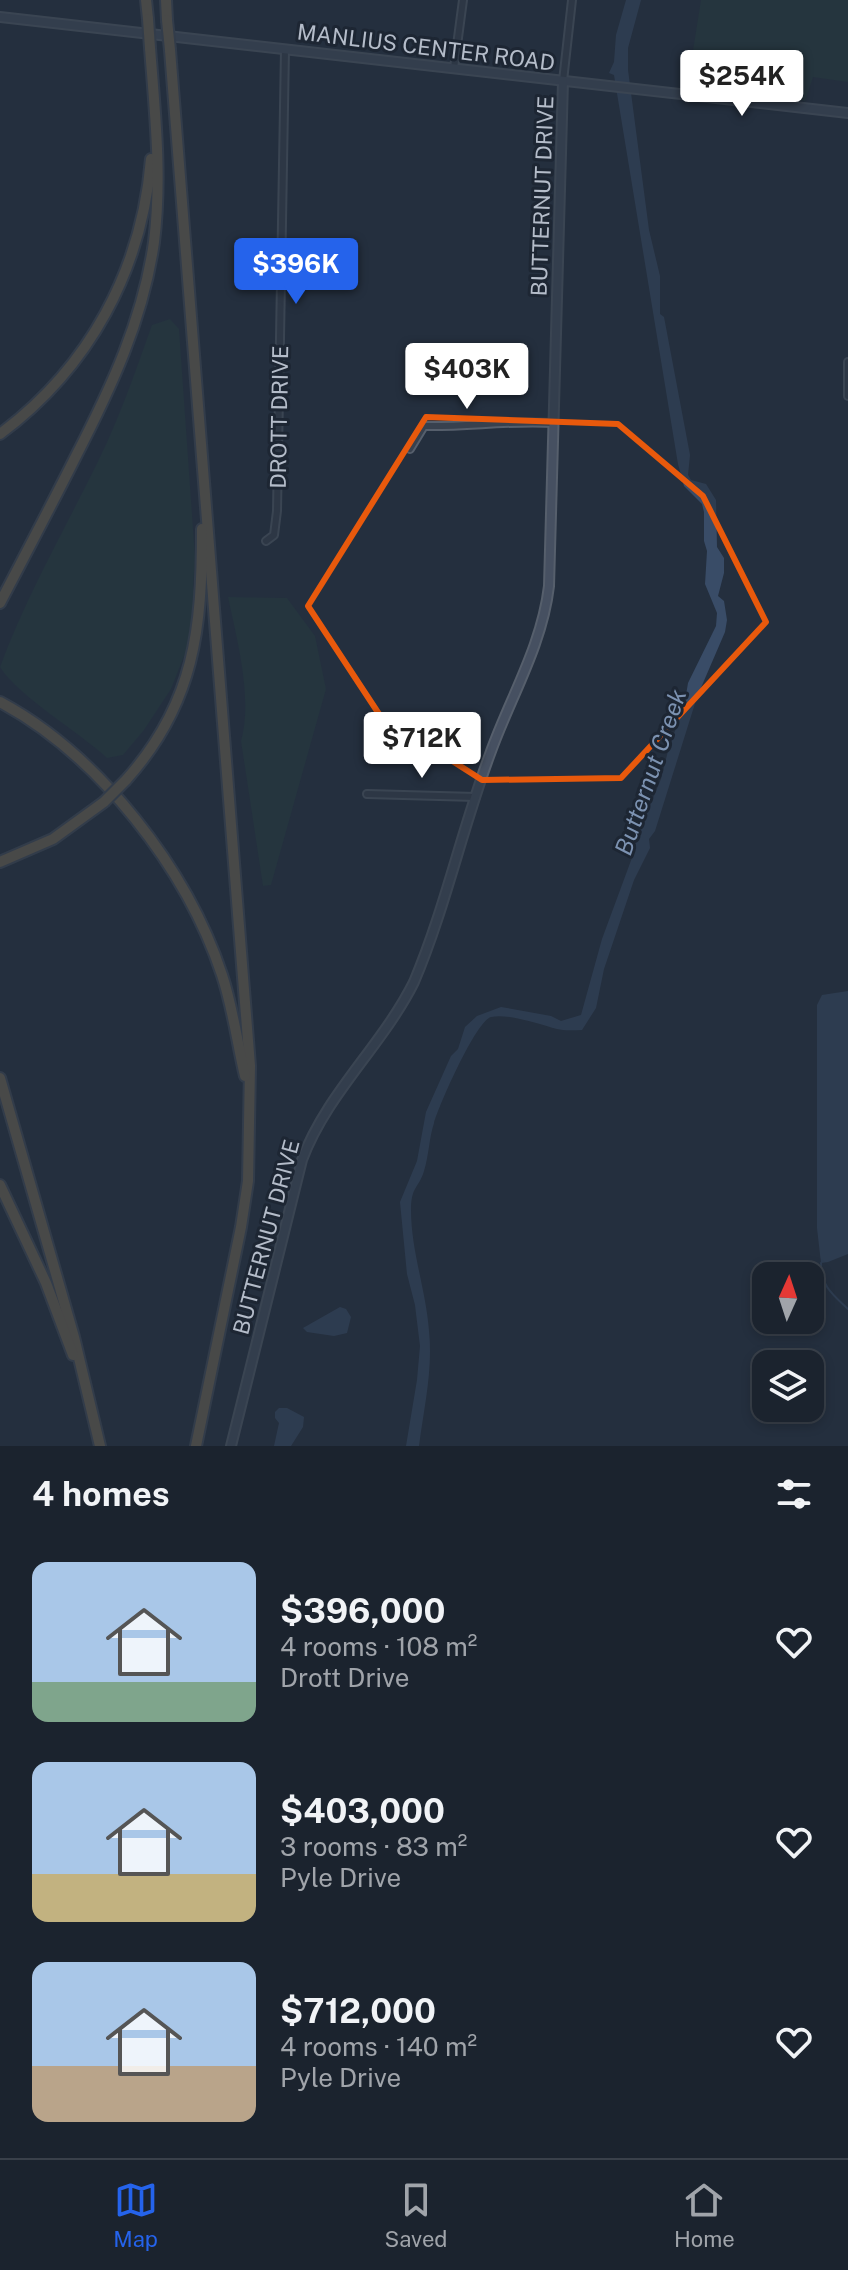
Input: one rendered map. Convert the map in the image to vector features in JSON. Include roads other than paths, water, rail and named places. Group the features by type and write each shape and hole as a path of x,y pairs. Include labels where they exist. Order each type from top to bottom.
{"highway":[{"path":"0,603 105,400 138,317 154,239 157,178 146,0"},
{"path":"166,0 239,922 251,1131 241,1227 196,1446"},
{"path":"0,434 26,415 62,379 95,335 109,309 134,252 146,205 155,114"},
{"path":"0,862 53,839 104,802 162,735 188,679 194,656 202,591 202,469"},
{"path":"0,702 60,744 109,789 135,818 174,872 204,929 222,974 233,1012 249,1097"},
{"path":"0,1078 74,1337 100,1446"},
{"path":"0,1185 46,1283 91,1406"}],"street":[{"path":"454,68 463,0"},
{"path":"563,81 572,0"},
{"name":"MANLIUS CENTER ROAD","path":"0,17 848,113"},
{"name":"DROTT DRIVE","path":"266,541 274,535 277,511 285,49"},
{"name":"BUTTERNUT DRIVE","path":"231,1446 302,1160 311,1135 328,1106 397,1013 414,982 490,752 537,642 547,603 563,81"},
{"path":"848,362 848,396"},
{"path":"410,449 424,426 484,425 508,421 554,423"},
{"path":"367,794 476,797"}],"water":[{"path":"626,0 641,0 628,48 628,70 649,230 660,276 660,314 664,317 690,455 688,475 691,480 706,484 716,500 717,547 724,558 718,596 724,601 727,620 725,632 697,697 655,831 649,839 650,848 634,880 604,969 596,1008 582,1030 560,1030 515,1018 491,1017 476,1033 437,1113 424,1171 411,1202 413,1240 427,1316 430,1360 419,1446 406,1446 420,1346 407,1274 400,1202 417,1161 426,1112 451,1056 458,1049 465,1027 477,1016 501,1007 551,1016 561,1021 581,1015 602,939 636,847 635,841 661,779 684,707 688,683 716,626 717,613 705,584 707,551 704,512 702,504 684,486 678,464 614,75 609,73"},
{"path":"848,991 848,1254 824,1263 821,1262 817,1228 817,1005 822,995"},
{"path":"340,1307 346,1309 351,1317 347,1333 334,1336 307,1332 303,1328"},
{"path":"279,1408 287,1408 304,1417 303,1427 291,1446 274,1446 279,1423 275,1412"}],"waterway":[{"path":"824,1280 832,1294 848,1309"}],"water label":[{"name":"Butternut Creek","path":"650,772"}]}
